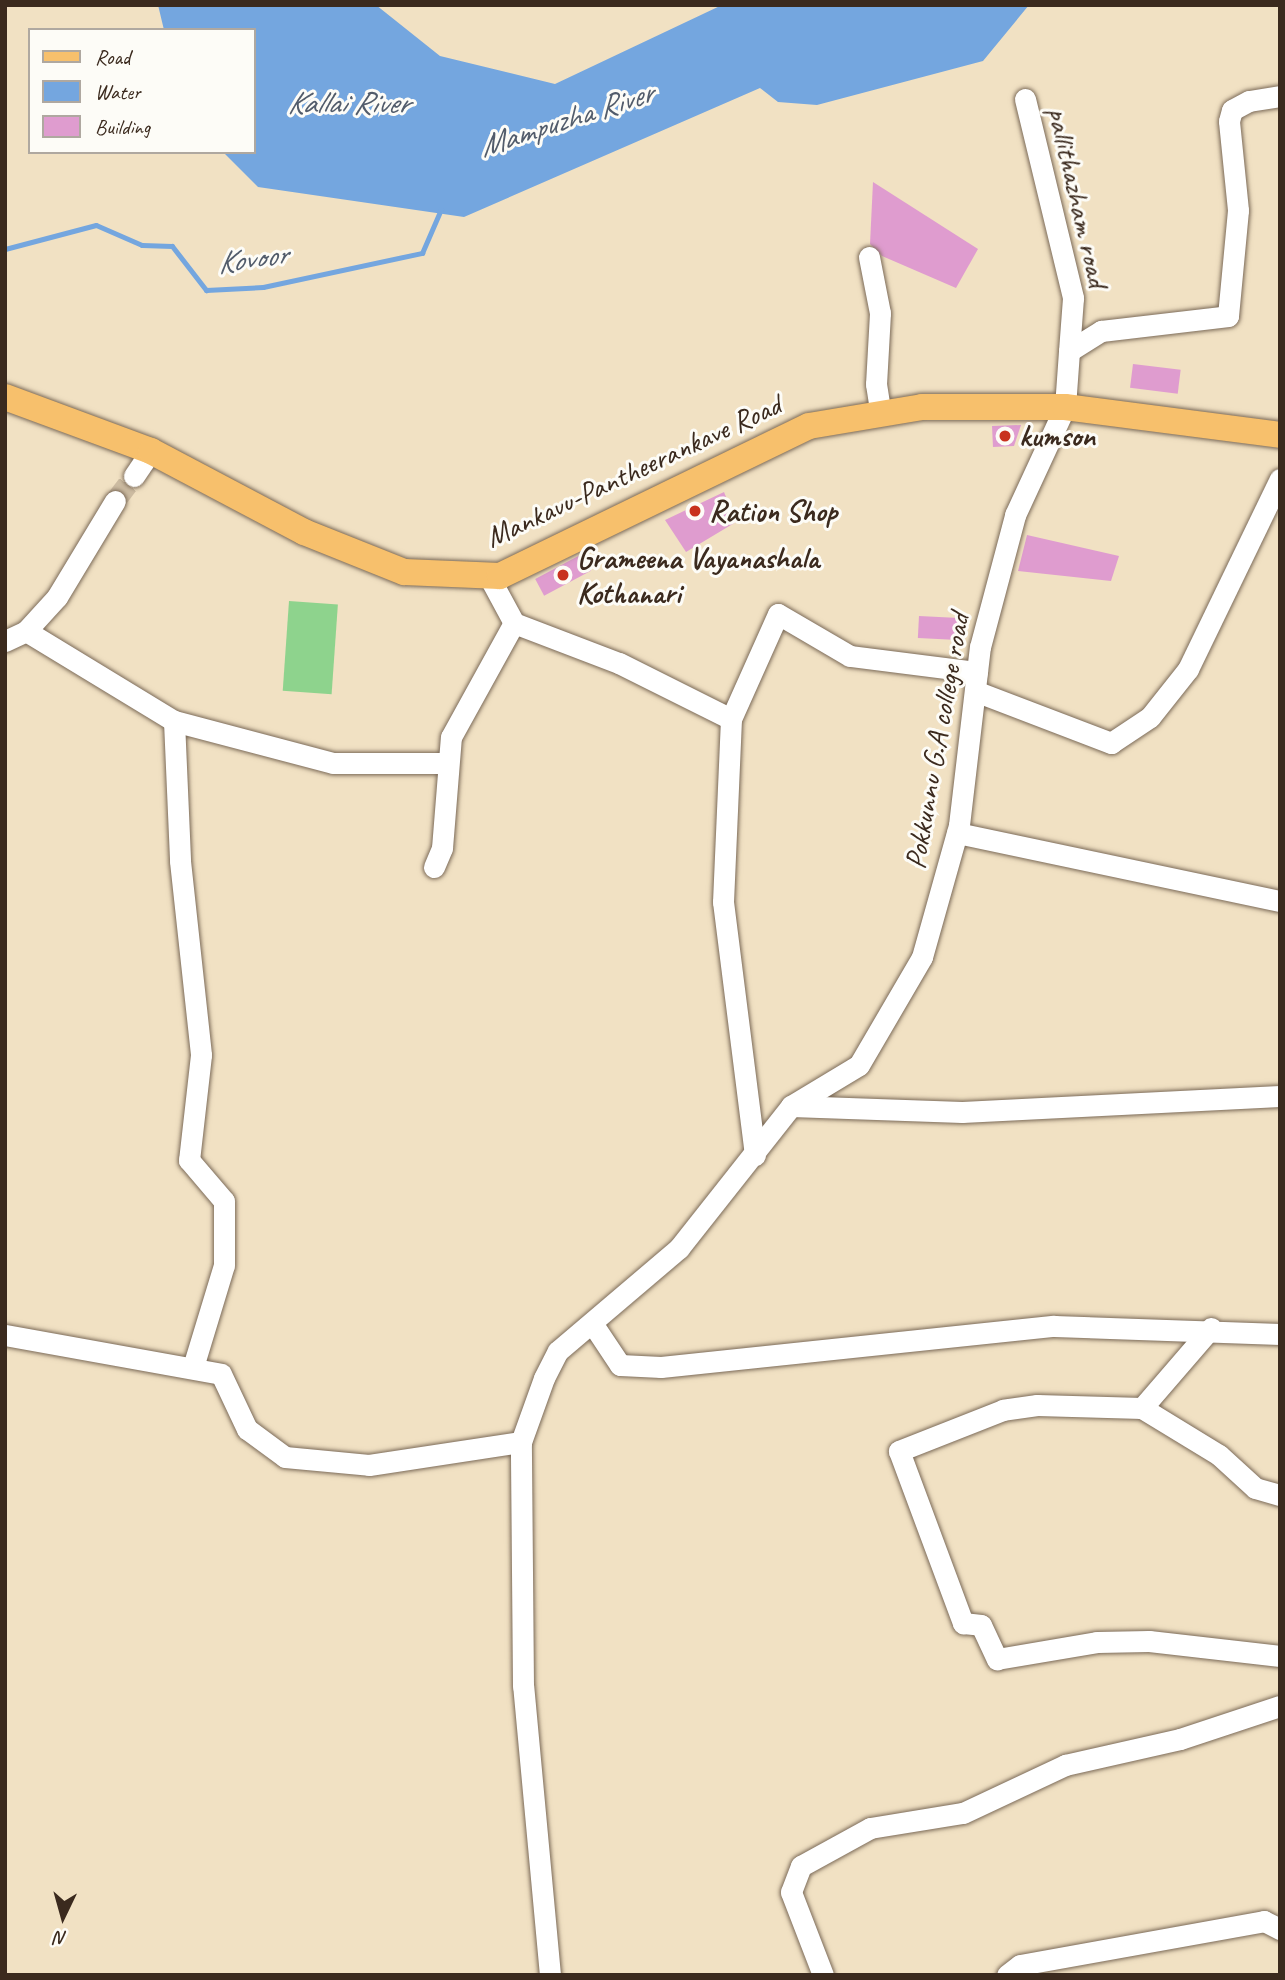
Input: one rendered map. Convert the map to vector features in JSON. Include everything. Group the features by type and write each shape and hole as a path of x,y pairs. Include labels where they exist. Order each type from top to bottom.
{"main road":[{"name":"Mankavu-Pantheerankave Road","path":"5,397 151,451 304,532 404,572 500,576 809,426 922,407 1065,407 1280,435"}],"street":[{"path":"1069,351 1101,331 1228,316 1238,210 1229,121 1232,110 1249,101 1280,96"},
{"name":"pallithazham road","path":"1025,99 1073,299 1065,407"},
{"path":"869,257 880,313 876,384 881,414"},
{"name":"Pokkunnu G.A college road","path":"521,1442 558,1350 594,1326 678,1248 791,1106 859,1065 922,957 957,833 976,681 1015,515 1065,407"},
{"path":"134,476 151,451"},
{"path":"755,1154 723,902 731,719 778,614 850,656 976,681 1111,743 1150,717 1188,669 1280,479"},
{"path":"5,641 26,631 57,597 116,502"},
{"path":"488,575 514,623 620,663 731,719"},
{"path":"434,867 446,816 447,763 460,715 514,623"},
{"path":"26,631 174,721 333,763 447,763"},
{"path":"174,721 180,861 201,1055 189,1160 224,1201 224,1265 193,1367"},
{"path":"957,833 1280,901"},
{"path":"791,1106 976,1112 1280,1096"},
{"path":"594,1326 620,1365 661,1367 1054,1326 1211,1328 1280,1334"},
{"path":"1142,1408 1211,1328"},
{"path":"5,1335 221,1374 247,1429 285,1457 369,1465 521,1442 523,1686 550,1975"},
{"path":"1280,1495 1255,1488 1219,1455 1142,1408 1003,1410 899,1451 963,1623 981,1625 997,1659 1097,1642 1149,1641 1280,1656"},
{"path":"823,1975 791,1892 801,1866 870,1828 963,1813 1065,1765 1180,1740 1280,1706"},
{"path":"1007,1975 1020,1965 1264,1921 1280,1929"}],"green space":[{"path":"289,601 338,604 332,694 283,691"}],"water":[{"name":"Kallai River","path":"158,5 376,5 440,56 555,84 722,5 1029,5 983,61 817,105 778,102 760,88 464,217 258,187 225,154 256,154 256,28 164,28"}],"building":[{"path":"873,182 978,249 956,288 882,256 870,244"},
{"path":"1133,364 1181,370 1178,394 1130,388"},
{"name":"kumson","path":"1021,425 1014,446 993,447 992,426"},
{"path":"724,492 736,522 686,552 665,520"},
{"path":"1027,535 1119,556 1111,581 1018,571"},
{"name":"Grameena Vayanashala Kothanari","path":"582,554 591,571 544,596 535,579"},
{"path":"919,616 959,618 958,640 918,638"}],"waterway":[{"name":"Kovoor","path":"5,249 96,225 142,245 172,246 206,290 263,287 422,253 441,209"}],"tunnel":[{"path":"115,501 134,476"}],"place":[{"name":"kumson","path":"1005,436"},
{"name":"Ration Shop","path":"695,511"},
{"name":"Grameena Vayanashala Kothanari","path":"563,575"}],"water label":[{"name":"Mampuzha River","path":"566,120"}]}
